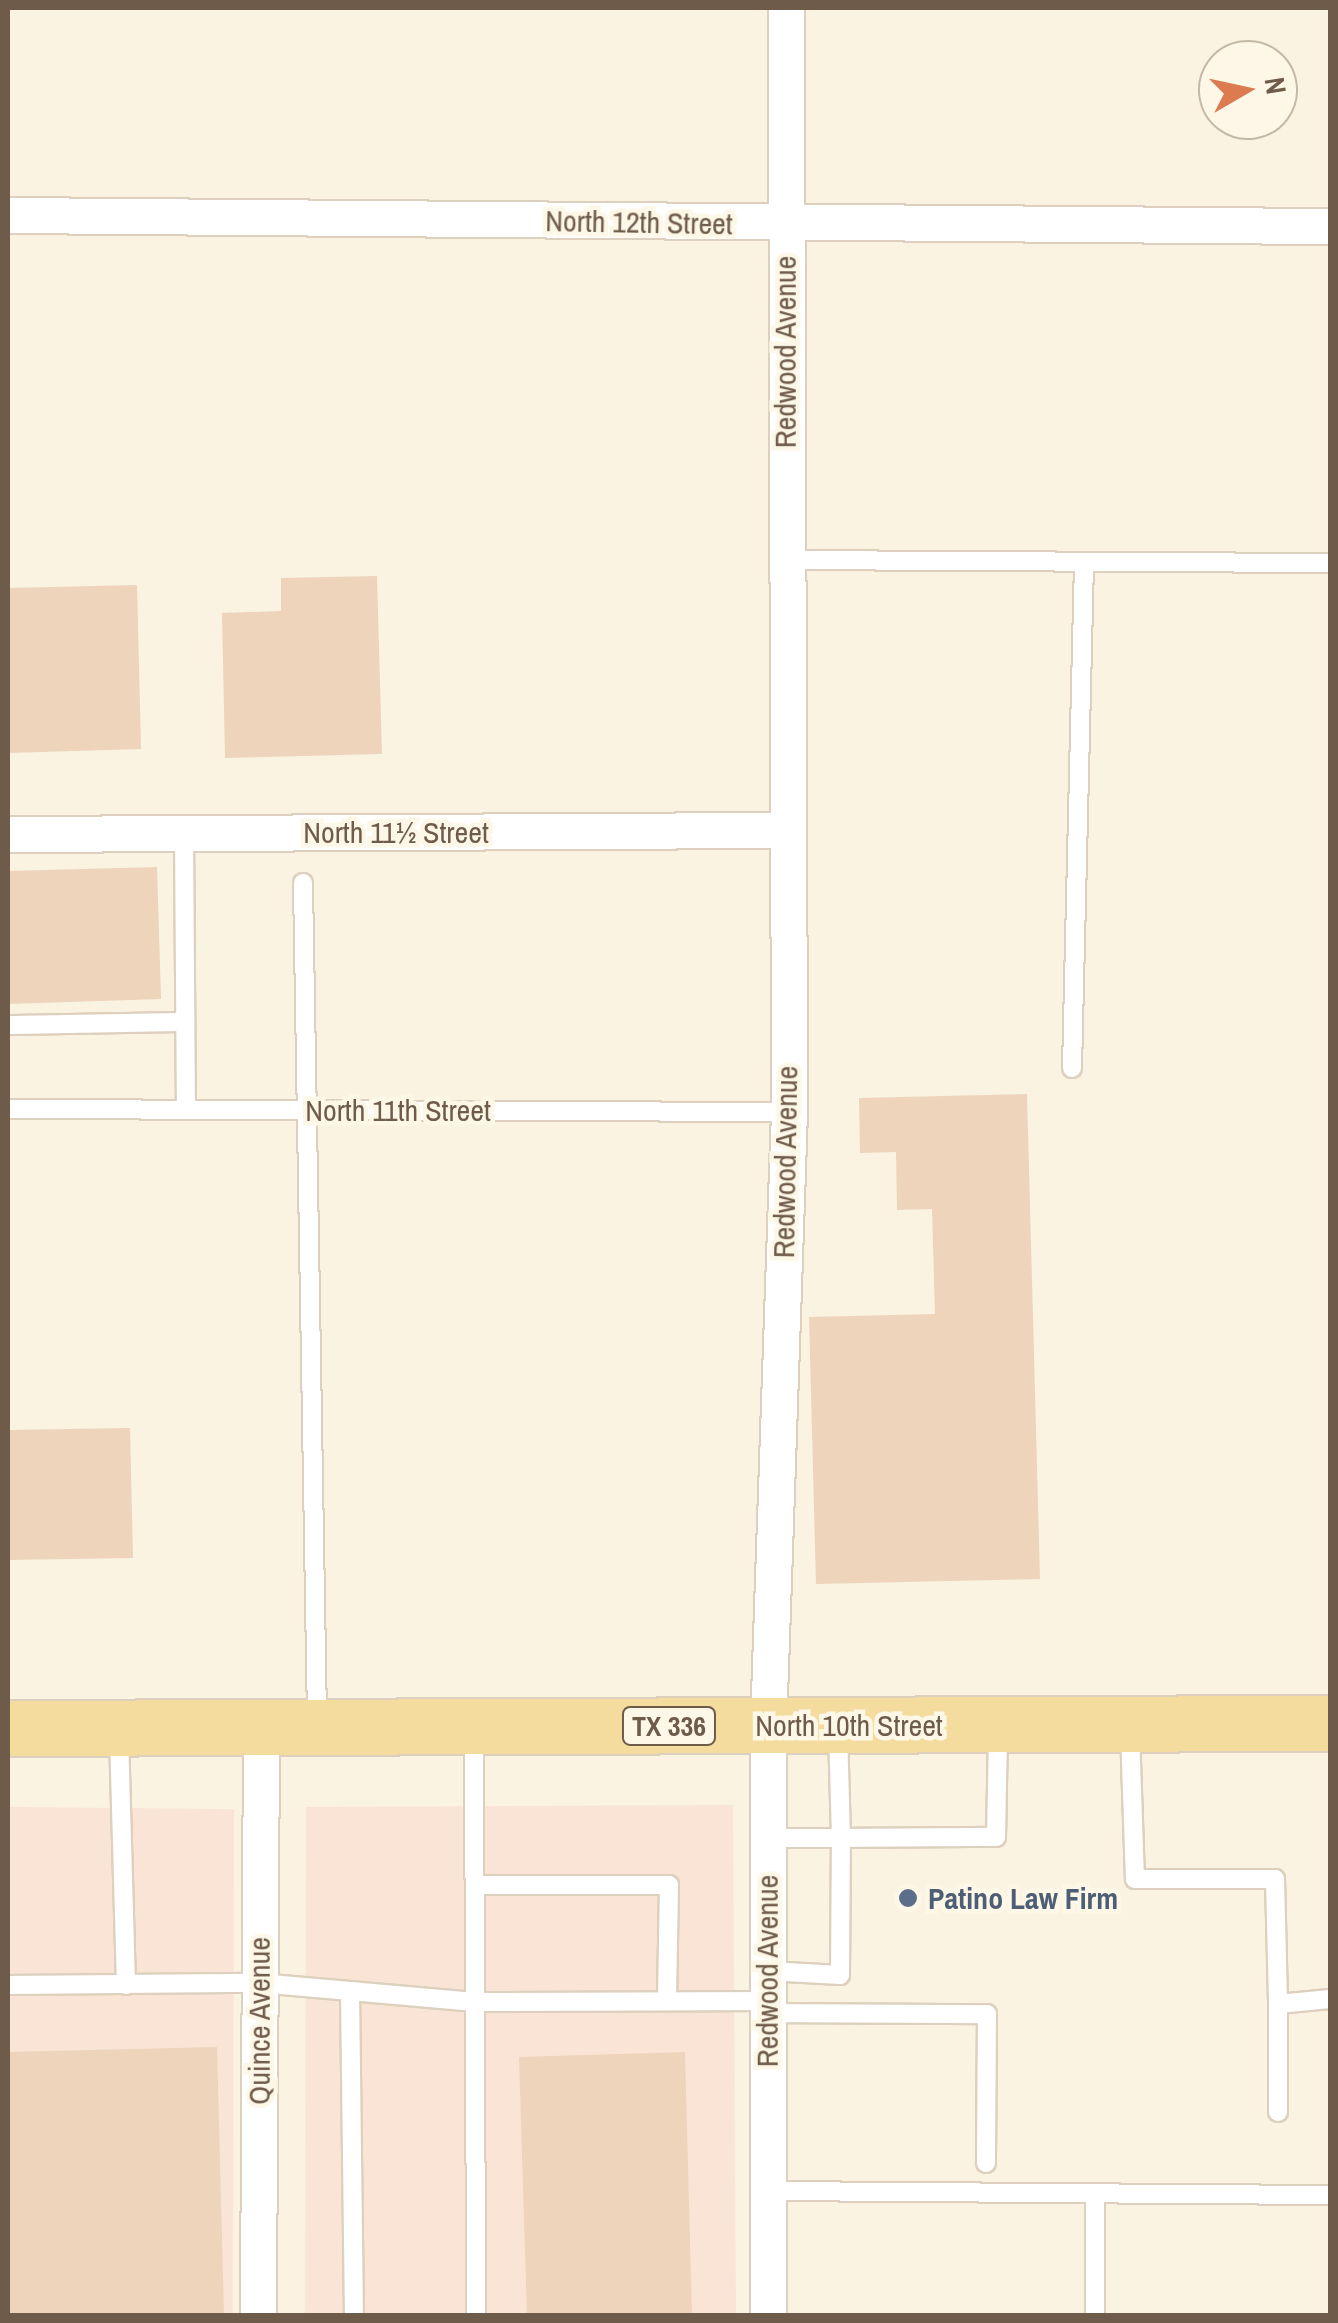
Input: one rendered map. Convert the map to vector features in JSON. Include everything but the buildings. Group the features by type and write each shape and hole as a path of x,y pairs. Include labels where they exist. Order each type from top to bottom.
{"main road":[{"name":"North 10th Street","path":"8,1728 1330,1723"}],"street":[{"name":"Redwood Avenue","path":"768,2316 768,1725 789,1112 784,830 786,8"},
{"name":"North 12th Street","path":"8,215 1330,226"},
{"name":"North 11½ Street","path":"8,834 784,830"},
{"name":"Quince Avenue","path":"258,2316 261,1727"}],"lane":[{"path":"784,560 1330,563"},
{"path":"1072,1068 1084,562"},
{"path":"184,833 186,1110"},
{"path":"303,882 317,1727"},
{"path":"8,1025 185,1022"},
{"name":"North 11th Street","path":"8,1108 789,1112"},
{"path":"767,1838 996,1837 998,1724"},
{"path":"1129,1724 1135,1879 1275,1880 1278,2112"},
{"path":"768,1995 840,1974 842,1838 838,1725"},
{"path":"474,1726 476,2316"},
{"path":"119,1728 126,1985"},
{"path":"475,1885 669,1885 668,2001"},
{"path":"8,1986 260,1984 475,2002 668,2001 768,1995 988,2014 986,2163"},
{"path":"350,1992 354,2316"},
{"path":"1278,2004 1330,1998"},
{"path":"768,2191 1330,2195"},
{"path":"1095,2194 1096,2316"}],"shaded area":[{"path":"733,1805 736,2315 305,2316 306,1807"},
{"path":"8,1807 234,1809 233,2315 8,2316"}],"place":[{"name":"Patino Law Firm","path":"908,1898"}]}
